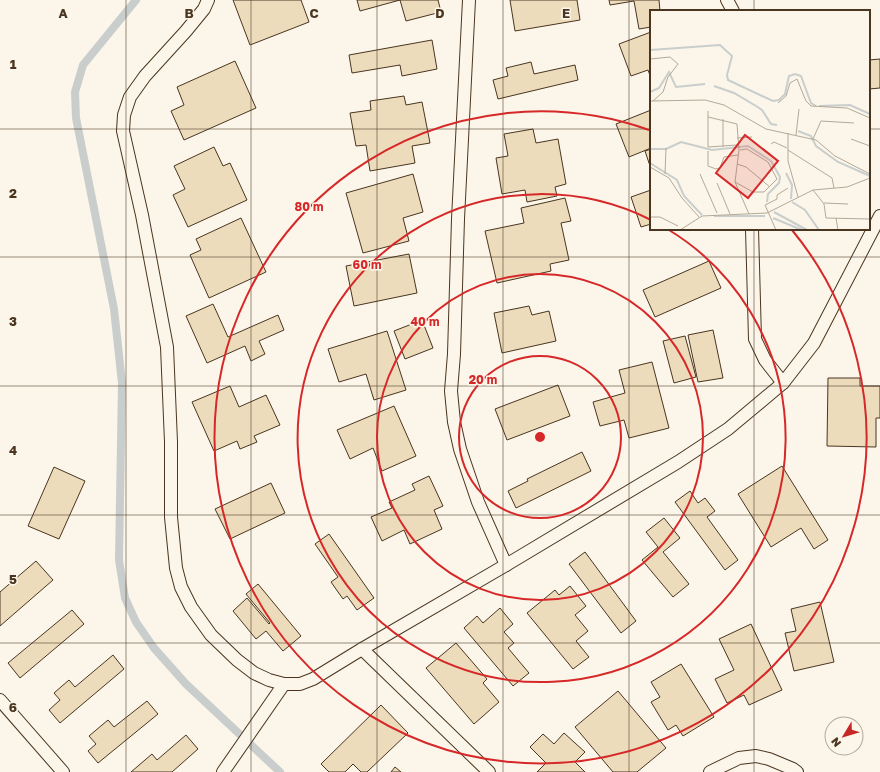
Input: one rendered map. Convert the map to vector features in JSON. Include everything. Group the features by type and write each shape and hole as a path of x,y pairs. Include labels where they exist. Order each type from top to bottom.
{"lane":[{"path":"208,0 204,9 145,76 130,97 124,115 123,132 142,215 167,347 171,442 171,517 176,568 181,586 191,607 211,635 237,660 254,673 269,680 284,684 300,684 313,679 678,462 728,429 784,383 814,343 880,216"},
{"path":"469,0 458,219 454,354 451,390 454,422 460,449 478,502 506,565"},
{"path":"727,0 733,10"},
{"path":"752,230 755,339 764,360 784,383"},
{"path":"362,649 489,772"},
{"path":"223,772 284,684"},
{"path":"0,700 63,772"},
{"path":"710,772 739,758 756,756 769,759 797,772"}],"building":[{"path":"233,0 301,0 309,22 250,45"},
{"path":"357,0 400,0 360,11"},
{"path":"400,0 438,0 441,12 406,21"},
{"path":"510,0 577,0 580,20 515,31"},
{"path":"609,0 659,0 660,10 650,10 650,27 639,29 634,1 610,5"},
{"path":"650,32 650,75 648,70 631,76 619,44"},
{"path":"432,40 437,69 402,76 400,65 352,73 349,55"},
{"path":"880,59 880,88 870,89 870,60"},
{"path":"235,61 256,108 184,140 171,111 184,105 177,87"},
{"path":"531,62 534,74 575,65 578,80 498,99 493,80 508,76 506,68"},
{"path":"404,96 406,105 422,102 430,143 412,146 415,163 370,171 366,145 356,146 350,113 371,110 370,101"},
{"path":"650,110 650,148 629,157 616,124"},
{"path":"533,129 536,143 558,139 566,184 555,187 557,196 527,202 525,190 502,194 496,158 508,156 504,134"},
{"path":"214,147 223,166 230,163 247,200 188,227 173,195 185,189 174,166"},
{"path":"650,149 650,166 645,151"},
{"path":"413,174 423,212 403,218 409,241 363,253 346,193"},
{"path":"650,190 650,224 641,227 631,197"},
{"path":"565,198 571,221 561,223 569,260 550,264 551,271 497,283 485,231 524,223 521,208"},
{"path":"241,218 266,272 209,298 190,255 201,250 196,239"},
{"path":"409,254 417,293 354,306 346,266"},
{"path":"709,261 721,288 655,317 643,290"},
{"path":"213,304 228,337 278,315 284,330 259,341 265,354 251,361 245,346 207,363 186,316"},
{"path":"529,306 532,315 549,311 556,341 502,353 494,313"},
{"path":"422,320 433,348 405,359 394,331"},
{"path":"713,330 723,378 698,382 688,335"},
{"path":"387,331 406,390 374,400 366,374 339,382 328,349"},
{"path":"685,336 696,377 674,383 663,341"},
{"path":"652,362 669,428 629,438 624,420 600,426 593,402 625,393 619,370"},
{"path":"828,378 860,378 860,386 880,386 880,418 876,418 876,447 827,446"},
{"path":"558,385 570,416 507,440 495,409"},
{"path":"230,386 239,407 266,395 280,425 254,436 257,442 240,449 237,441 214,451 192,402"},
{"path":"394,406 416,456 382,471 373,448 350,459 337,430"},
{"path":"582,452 591,471 516,508 508,491 528,481 527,479"},
{"path":"782,466 828,540 814,549 801,528 771,547 738,494"},
{"path":"54,467 85,481 59,539 28,526"},
{"path":"429,476 443,506 434,510 442,529 410,544 404,530 382,541 371,517 392,508 389,502 415,490 412,484"},
{"path":"271,483 285,513 230,539 215,509"},
{"path":"690,491 698,503 705,498 715,511 707,517 738,560 725,570 675,502"},
{"path":"664,518 680,538 663,552 689,584 673,597 642,560 658,547 646,532"},
{"path":"329,534 374,598 357,610 347,596 343,599 331,582 338,577 315,544"},
{"path":"585,552 636,621 621,633 569,564"},
{"path":"36,561 53,580 0,626 0,592"},
{"path":"258,584 301,636 283,651 266,631 256,639 233,611 247,598 269,624 270,623 246,594"},
{"path":"570,586 586,606 575,615 588,631 576,641 589,657 573,669 527,613 555,590 559,595"},
{"path":"820,602 834,662 794,671 785,633 796,631 791,609"},
{"path":"500,608 513,624 504,632 514,643 508,648 529,673 513,686 464,628 477,616 483,623"},
{"path":"72,610 84,624 20,678 8,663"},
{"path":"751,624 782,690 749,705 744,695 727,703 715,679 734,670 719,639"},
{"path":"456,643 487,679 483,683 499,702 474,724 426,668"},
{"path":"113,655 124,669 60,723 49,710 60,700 54,693 69,680 75,687"},
{"path":"681,664 714,717 683,736 676,725 668,730 651,702 660,697 651,682"},
{"path":"618,691 666,748 637,772 613,772 575,727"},
{"path":"147,701 158,714 98,763 88,751 96,744 89,736 108,720 114,727"},
{"path":"381,705 408,733 367,772 361,772 353,764 345,772 329,772 321,764"},
{"path":"564,733 585,752 575,762 585,772 537,772 546,763 530,747 543,734 554,744"},
{"path":"186,735 198,749 172,772 131,772 152,754 157,760"},
{"path":"395,767 401,772 391,772"}],"waterway":[{"path":"136,0 83,65 75,92 76,118 114,309 122,383 119,560 125,598 136,622 154,648 186,684 280,772"}]}
